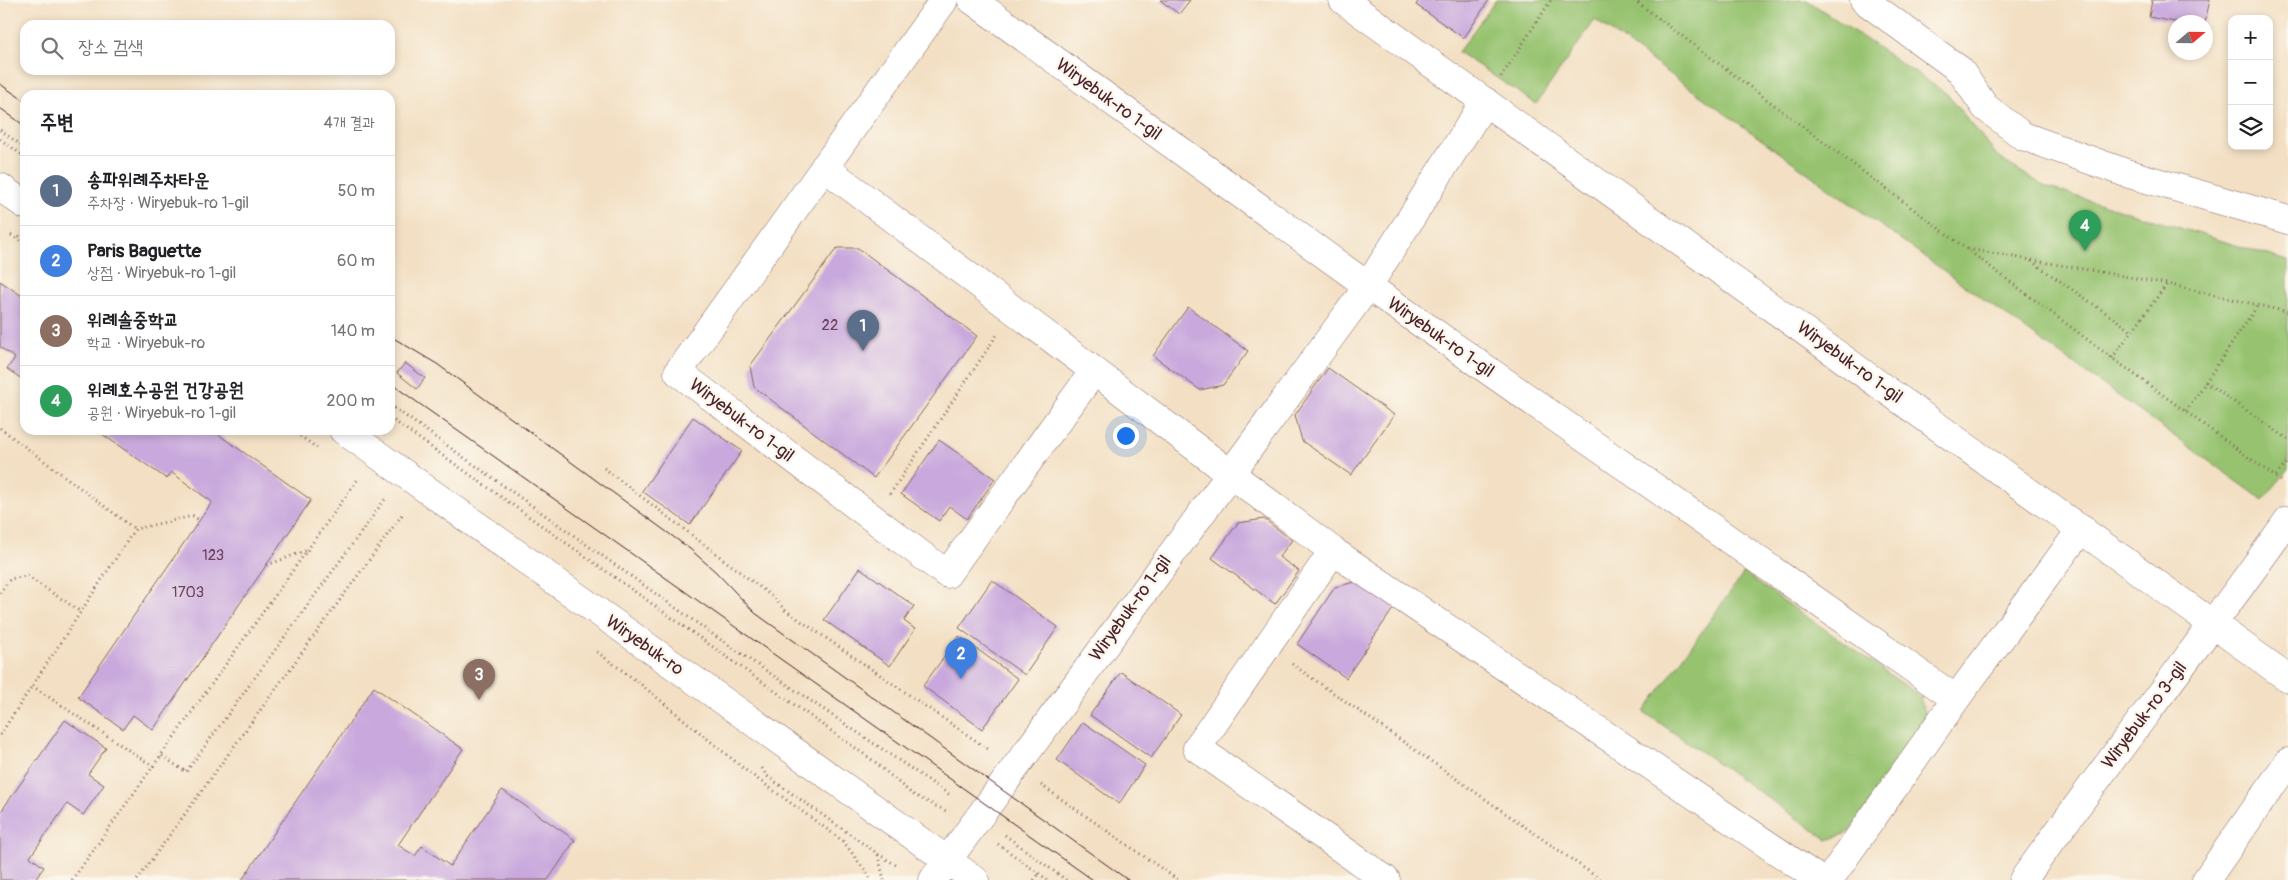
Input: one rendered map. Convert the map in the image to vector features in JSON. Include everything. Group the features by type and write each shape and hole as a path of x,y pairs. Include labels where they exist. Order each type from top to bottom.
{"street":[{"name":"Wiryebuk-ro 1-gil","path":"944,0 678,372 947,574 1094,371"},
{"name":"Wiryebuk-ro 1-gil","path":"972,0 1368,286 1956,699"},
{"name":"Wiryebuk-ro 1-gil","path":"1343,0 2082,528 2214,625"},
{"path":"1864,0 1960,70 1986,107 2023,136 2126,173 2288,220"},
{"name":"Wiryebuk-ro 1-gil","path":"940,870 1230,471 1368,286 1484,101"},
{"path":"824,167 1230,471 1333,551 1820,880"},
{"path":"0,187 20,201"},
{"name":"Wiryebuk-ro","path":"350,435 940,870 975,880"},
{"name":"Wiryebuk-ro 3-gil","path":"2023,880 2097,777 2214,625 2288,520"},
{"path":"1829,880 1956,699 2082,528"},
{"path":"1333,551 1197,748 1386,880"},
{"path":"2214,625 2288,678"},
{"path":"2206,880 2288,762"}],"path":[{"path":"1484,101 1551,0"},
{"path":"1634,0 2112,358 2284,483"},
{"path":"0,130 20,144"},
{"path":"0,139 20,153"},
{"path":"1967,249 2167,284 2288,312"},
{"path":"2029,259 2132,331"},
{"path":"2112,358 2167,284"},
{"path":"2186,411 2258,305"},
{"path":"874,518 1014,310"},
{"path":"2205,382 2288,439"},
{"path":"395,409 718,638 950,796"},
{"path":"395,422 875,762 912,794 972,825 1048,880"},
{"path":"0,428 135,529"},
{"path":"2276,476 2288,460"},
{"path":"604,468 774,598 785,610 1178,880"},
{"path":"72,880 359,477"},
{"path":"162,756 186,772 386,498"},
{"path":"137,880 404,512 411,517"},
{"path":"0,735 135,529 192,516 199,520"},
{"path":"267,565 308,550"},
{"path":"0,593 10,579 27,576 81,612"},
{"path":"1267,647 1601,880"},
{"path":"590,648 638,682 748,772 843,841 872,880"},
{"path":"32,686 154,767"},
{"path":"1000,832 1066,880"},
{"path":"878,854 884,880"},
{"path":"1034,880 1039,874"}],"green space":[{"path":"1496,0 1807,0 1947,94 2000,159 2046,187 2288,261 2288,470 2263,500 1595,20 1536,104 1458,52"},
{"path":"1744,573 1919,695 1928,721 1850,832 1828,840 1644,712"}],"building":[{"path":"1160,0 1190,0 1179,14"},
{"path":"1419,0 1489,0 1464,38 1416,5"},
{"path":"2152,0 2210,0 2207,15 2168,15 2168,21 2149,17"},
{"path":"837,248 858,248 977,336 874,478 754,387 750,366"},
{"path":"0,281 20,295 20,378 7,369 15,358 0,347"},
{"path":"1188,307 1248,351 1223,385 1200,390 1153,356"},
{"path":"405,363 425,378 417,389 397,373"},
{"path":"1328,368 1394,415 1351,475 1302,441 1295,415"},
{"path":"693,417 742,451 690,525 642,491"},
{"path":"103,435 219,435 311,500 153,730 133,715 123,729 78,697 212,502 171,472 167,479"},
{"path":"939,440 995,479 967,519 949,506 939,521 901,494"},
{"path":"1264,519 1292,540 1279,557 1299,571 1275,604 1212,558 1238,523"},
{"path":"860,568 914,606 904,621 915,629 890,666 824,620"},
{"path":"992,580 1058,627 1025,675 959,628"},
{"path":"1359,581 1395,606 1346,678 1297,644 1335,587"},
{"path":"959,636 1018,679 982,729 923,686"},
{"path":"1121,672 1181,715 1151,758 1090,715"},
{"path":"374,687 463,749 398,845 415,856 422,846 450,866 502,790 575,840 548,880 242,880"},
{"path":"65,720 106,748 88,774 104,785 83,815 67,804 30,857 44,867 35,880 0,880 0,813"},
{"path":"1083,722 1145,765 1119,804 1057,760"}],"tram line":[{"path":"0,84 20,98"},
{"path":"0,108 20,122"},
{"path":"395,339 437,364 690,549 716,572 755,613 1128,880"},
{"path":"395,387 1093,880"}],"place":[{"name":"위례호수공원 건강공원","path":"2085,251"},
{"name":"송파위례주차타운","path":"863,351"},
{"name":"Paris Baguette","path":"961,679"},
{"name":"위례솔중학교","path":"479,700"}]}
